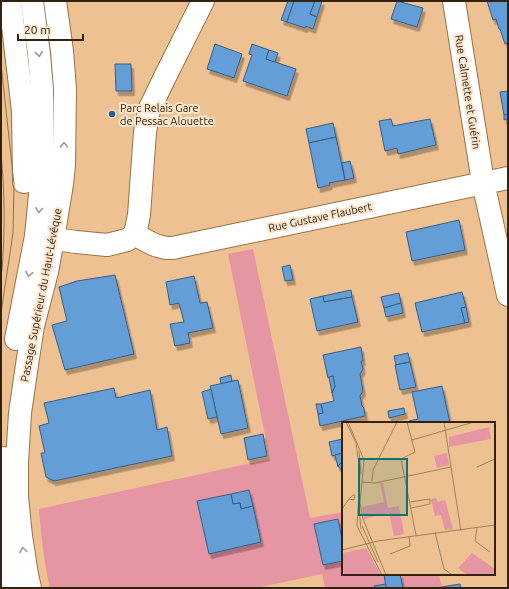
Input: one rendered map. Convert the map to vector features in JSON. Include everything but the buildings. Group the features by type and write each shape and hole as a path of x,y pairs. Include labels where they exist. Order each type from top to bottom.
{"street":[{"path":"10,1 23,111 24,182"},
{"name":"Passage Supérieur du Haut-Lévêque","path":"30,588 21,536 17,497 17,462 20,413 33,326 47,272 42,184 42,88 32,1"},
{"name":"Passage Supérieur du Haut-Lévêque","path":"1,502 6,411 12,363 45,238 62,184 64,165 65,89 62,51 55,1"},
{"path":"45,238 107,245 127,240 136,234 139,215 145,132 149,110 203,1"},
{"name":"Rue Calmette et Guérin","path":"454,1 483,182 508,295"},
{"name":"Rue Gustave Flaubert","path":"136,234 156,245 166,248 177,248 483,182 508,178"},
{"name":"Passage Supérieur du Haut-Lévêque","path":"1,498 3,539 10,588"}],"shaded area":[{"path":"253,249 310,518 342,512 342,575 439,575 442,588 325,588 322,574 256,588 50,588 43,549 39,509 270,459 228,254"}],"tram line":[{"path":"1,64 14,184 13,233 1,313"},
{"path":"1,154 4,212 2,271"}],"place":[{"name":"Parc Relais Gare de Pessac Alouette","path":"112,114"}]}
